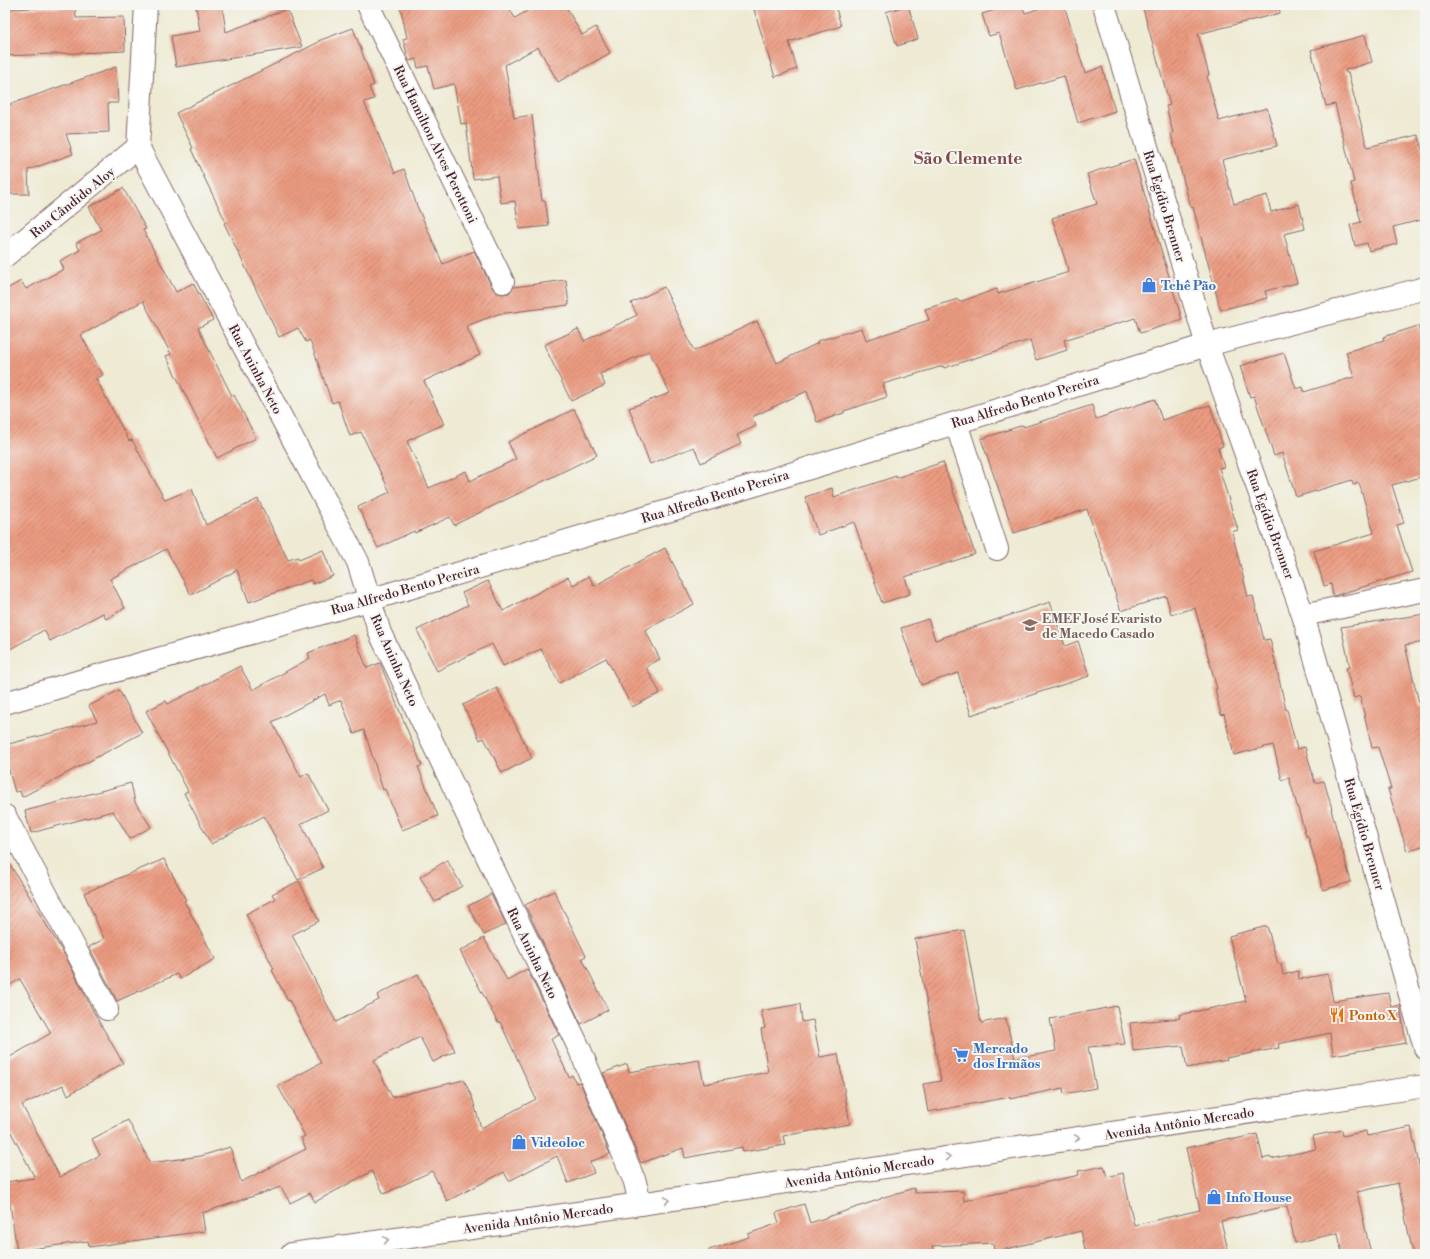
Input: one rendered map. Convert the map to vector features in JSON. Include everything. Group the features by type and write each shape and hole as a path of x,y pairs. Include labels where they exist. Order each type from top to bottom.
{"street":[{"path":"138,147 146,5"},
{"name":"Rua Hamilton Alves Perottoni","path":"368,5 503,282"},
{"name":"Rua Egídio Brenner","path":"1104,5 1207,345 1303,615 1425,1048"},
{"name":"Rua Cândido Aloy","path":"5,256 138,147"},
{"name":"Rua Aninha Neto","path":"138,147 358,562 380,633 580,1050 635,1182 640,1204"},
{"name":"Rua Alfredo Bento Pereira","path":"5,703 369,600 755,485 1207,345 1425,288"},
{"path":"956,423 997,549"},
{"path":"1303,615 1425,590"},
{"path":"5,816 107,1009"},
{"name":"Avenida Antônio Mercado","path":"292,1254 640,1204 1425,1086"}],"building":[{"path":"222,5 226,32 287,9 302,47 176,67 171,36 200,31 196,7"},
{"path":"400,5 507,5 515,18 537,5 565,5 582,35 596,27 610,53 558,82 538,47 505,65 514,118 532,115 542,201 545,200 549,226 519,229 515,201 501,203 497,176 473,179 466,123 461,124 454,84 434,89 428,66 418,68 416,59 409,61 403,39 407,38"},
{"path":"754,5 835,5 841,26 789,42 797,69 775,77 754,10 756,10"},
{"path":"908,5 918,39 897,46 886,12"},
{"path":"1011,5 1022,5 1025,13 1051,5 1064,5 1085,73 1102,67 1115,111 1078,123 1064,76 1017,90 999,33 989,36 982,14"},
{"path":"1142,5 1279,5 1280,13 1198,34 1219,121 1267,108 1277,146 1222,160 1234,204 1267,195 1271,212 1299,204 1305,229 1284,234 1297,283 1265,291 1267,298 1221,310 1220,308 1193,207 1191,208 1171,134 1173,133 1166,106 1170,105"},
{"path":"75,7 76,18 124,17 125,51 5,56 5,9"},
{"path":"353,28 374,85 369,87 374,99 364,102 395,173 404,169 417,206 443,264 474,251 492,287 496,292 502,294 509,293 514,287 566,280 569,305 498,314 466,326 480,355 424,381 444,424 407,441 429,488 466,471 470,481 516,459 508,442 574,409 597,455 454,525 450,517 415,533 414,531 378,548 358,507 390,492 361,432 350,436 338,401 332,403 310,340 306,342 298,328 279,337 224,223 226,222 191,149 193,148 176,113 319,42 318,41"},
{"path":"1365,35 1372,62 1345,70 1346,73 1348,73 1367,147 1418,135 1425,159 1425,219 1393,227 1397,244 1369,251 1367,243 1355,246 1350,225 1361,222 1351,183 1354,182 1335,104 1326,106 1311,50"},
{"path":"116,67 118,103 108,103 109,132 66,134 73,154 28,170 29,194 5,194 5,106"},
{"path":"1134,159 1182,320 1140,333 1135,318 1064,340 1067,350 1036,360 1030,340 944,368 943,366 883,384 887,397 844,411 844,413 817,422 807,391 752,417 756,426 737,435 741,444 701,463 694,447 650,464 629,408 670,393 649,351 600,374 605,385 571,401 544,345 578,329 584,341 637,315 631,303 664,287 694,351 757,321 777,363 818,343 817,341 862,328 866,340 929,320 925,309 958,299 959,302 997,289 998,294 1069,272 1052,218 1097,204 1087,174"},
{"path":"123,188 146,229 143,230 176,292 193,283 213,320 198,328 232,396 234,395 256,438 217,458 166,356 171,354 143,301 81,335 103,375 96,379 129,441 132,440 165,500 192,489 206,525 258,499 288,560 298,557 299,560 323,550 333,576 313,584 311,580 249,602 237,570 191,595 166,549 110,579 125,608 106,619 103,613 50,641 44,630 5,652 5,290 21,281 26,289 64,269 60,261 80,250 76,243 101,230 89,207"},
{"path":"1418,326 1425,349 1425,476 1392,485 1404,523 1397,525 1412,572 1333,596 1331,584 1324,586 1314,551 1374,533 1359,483 1353,485 1352,480 1296,497 1282,453 1274,456 1254,396 1250,397 1240,366 1284,353 1296,389 1303,387 1304,392 1354,377 1346,352 1384,340 1383,337"},
{"path":"1155,399 1162,420 1210,405 1223,446 1218,448 1224,467 1219,468 1238,530 1232,532 1248,597 1253,596 1264,640 1270,639 1286,710 1297,749 1305,747 1315,783 1324,781 1351,882 1323,890 1308,836 1306,836 1289,778 1282,780 1273,745 1234,755 1224,714 1221,715 1215,689 1217,689 1195,608 1171,614 1166,596 1121,611 1087,509 1014,533 981,439 1092,405 1096,419"},
{"path":"943,462 975,554 905,577 910,594 882,603 854,522 818,535 805,497 832,488 834,497"},
{"path":"665,548 694,604 645,630 660,659 646,667 660,693 632,707 606,658 559,683 541,649 503,666 492,644 437,671 417,630 468,605 462,593 488,581 503,611 568,577 573,585 589,576 594,586"},
{"path":"1050,602 1065,646 1078,641 1089,676 971,715 958,673 921,685 901,628 928,619 935,640"},
{"path":"1425,614 1425,642 1405,645 1420,707 1425,706 1425,845 1407,851 1388,789 1391,789 1378,747 1372,748 1360,696 1354,698 1346,668 1350,667 1341,627"},
{"path":"354,635 367,668 380,663 422,766 418,767 438,816 402,830 385,789 383,790 364,730 354,734 341,700 329,705 325,694 272,722 301,777 308,773 328,810 301,824 323,868 298,880 264,816 211,844 184,793 188,791 146,711 166,701 168,704 240,666 253,690 310,658 308,653"},
{"path":"497,688 532,758 502,773 484,738 480,740 463,705"},
{"path":"119,690 142,733 22,797 20,791 15,792 5,756 5,745 97,721 89,706"},
{"path":"131,783 135,802 151,827 130,839 113,811 31,833 25,811"},
{"path":"5,856 67,959 93,1011 123,1063 68,1095 63,1085 22,1105 60,1177 100,1155 92,1139 128,1120 150,1163 201,1156 230,1147 241,1182 306,1149 301,1138 305,1136 278,1086 321,1063 272,970 274,969 246,914 275,899 272,894 299,881 319,921 292,935 336,1022 379,1000 377,995 418,974 455,1051 433,1062 420,1037 374,1060 392,1097 464,1080 472,1097 481,1128 536,1099 500,1022 498,1023 460,951 484,938 507,980 527,969 559,1035 551,1039 569,1077 572,1075 576,1083 580,1082 610,1154 590,1162 594,1173 568,1183 557,1156 509,1181 504,1172 447,1201 432,1171 384,1194 372,1171 315,1202 310,1193 290,1203 281,1187 202,1213 205,1231 89,1247 88,1241 17,1251 10,1204 5,1205 5,1182 35,1178 5,1121 5,1060 51,1033 20,979 5,988"},
{"path":"164,859 186,900 184,901 215,959 180,979 177,974 117,1001 89,947 104,939 84,893"},
{"path":"447,860 462,886 435,902 420,877"},
{"path":"554,891 586,956 582,958 608,1010 581,1024 525,905"},
{"path":"491,894 506,924 484,935 468,906"},
{"path":"1267,926 1278,964 1281,964 1283,975 1298,971 1299,979 1328,974 1333,1001 1388,993 1391,1007 1400,1005 1406,1043 1333,1055 1330,1033 1278,1044 1279,1048 1226,1058 1227,1060 1187,1068 1183,1046 1133,1051 1130,1023 1180,1018 1179,1015 1246,1001 1229,936"},
{"path":"964,930 981,1023 1006,1018 1015,1059 1056,1051 1050,1019 1117,1006 1125,1044 1088,1047 1096,1088 1064,1094 1063,1088 1010,1099 1010,1097 928,1112 923,1084 941,1081 915,939"},
{"path":"800,1004 802,1022 813,1020 820,1057 838,1054 850,1124 783,1136 785,1145 743,1152 742,1147 685,1158 683,1148 641,1163 603,1073 627,1064 629,1072 699,1060 704,1084 768,1072 761,1029 765,1028 761,1011"},
{"path":"1411,1127 1425,1193 1425,1254 1413,1254 1398,1183 1357,1192 1371,1254 1342,1254 1338,1233 1295,1243 1287,1206 1221,1221 1228,1250 1211,1254 1086,1254 1081,1231 994,1252 993,1243 932,1246 935,1254 709,1254 709,1250 749,1237 748,1234 779,1223 776,1213 804,1204 810,1223 914,1188 915,1193 963,1191 964,1201 1079,1175 1078,1171 1104,1166 1107,1177 1123,1173 1134,1225 1200,1210 1186,1148 1257,1134 1263,1159 1270,1157 1271,1159 1316,1149 1313,1136 1342,1130 1343,1136 1366,1131 1367,1136"}],"place":[{"name":"Tchê Pão","path":"1149,285"},
{"name":"EMEF José Evaristo de Macedo Casado","path":"1030,625"},
{"name":"Ponto X","path":"1337,1015"},
{"name":"Mercado dos Irmãos","path":"961,1055"},
{"name":"Videoloc","path":"519,1142"},
{"name":"Info House","path":"1214,1197"}],"district":[{"name":"São Clemente","path":"968,158"}]}
